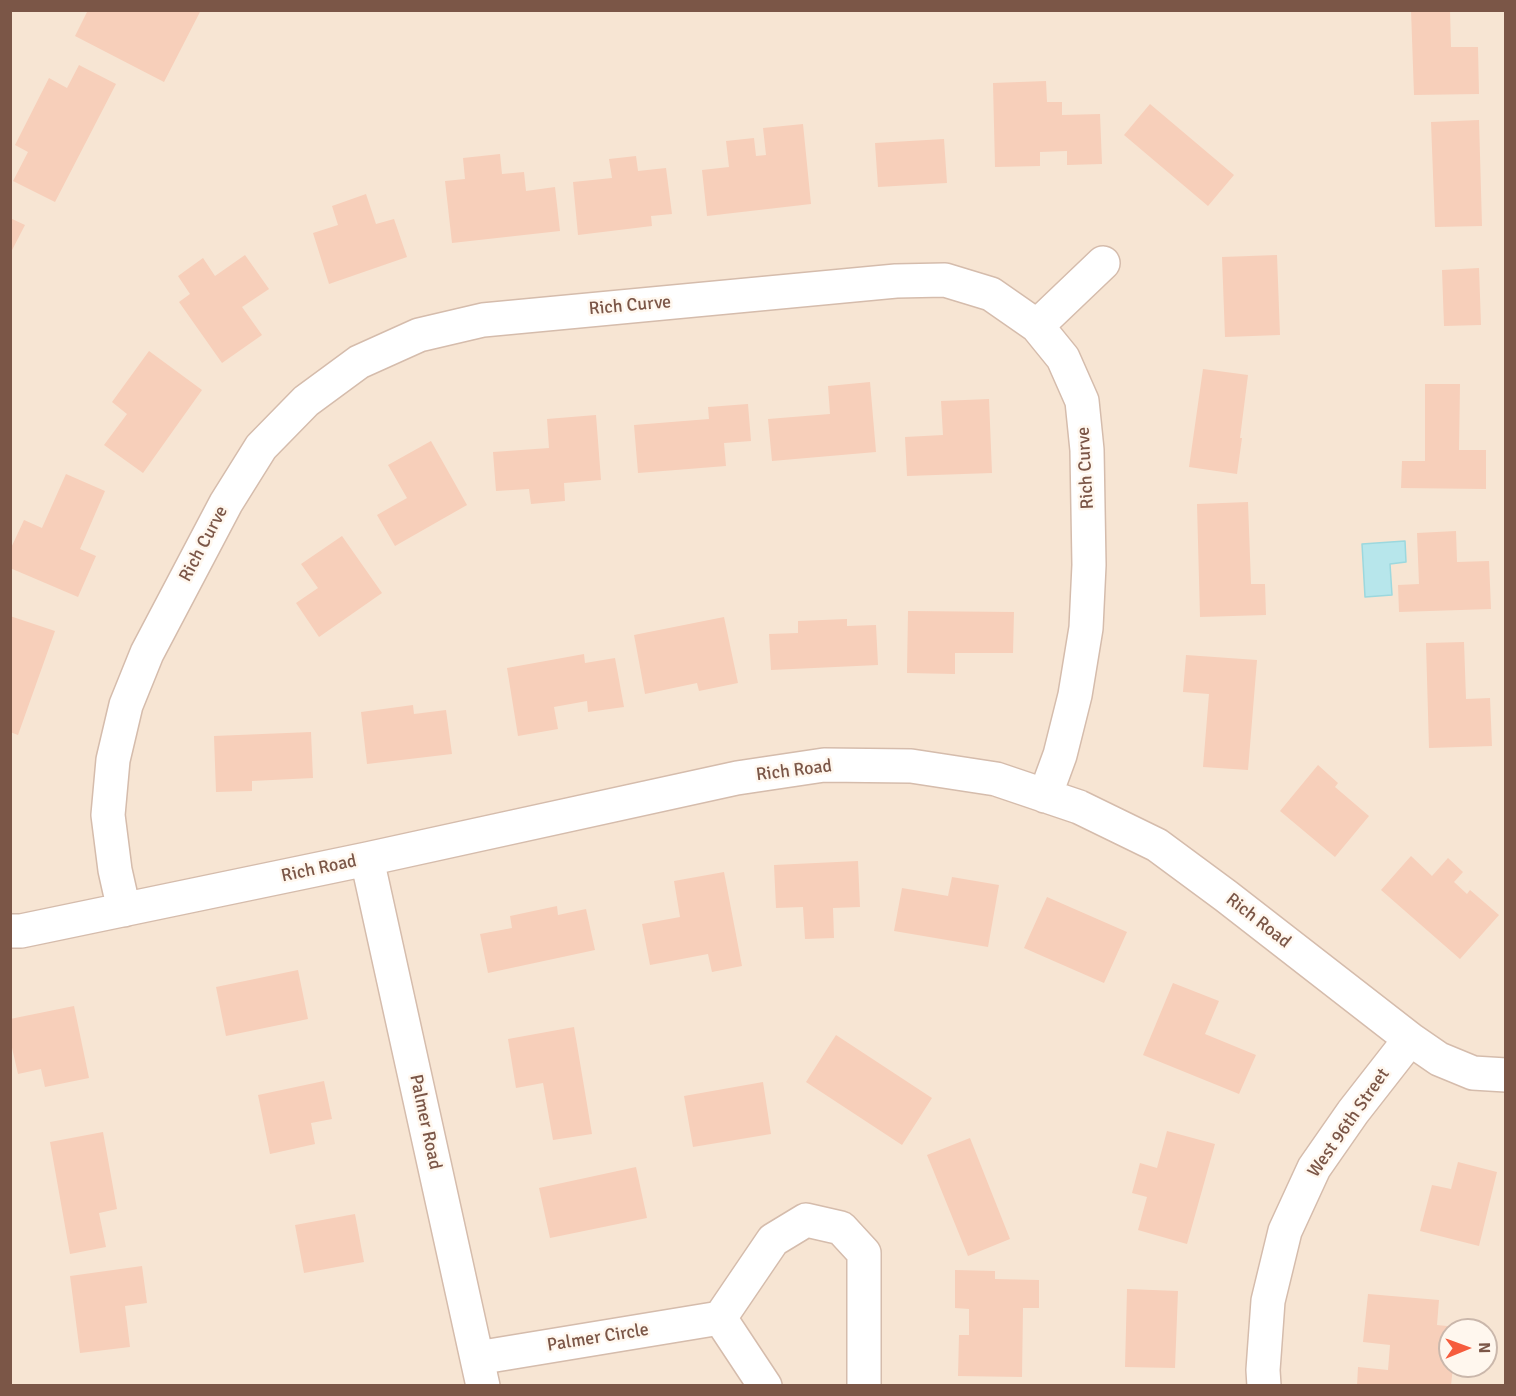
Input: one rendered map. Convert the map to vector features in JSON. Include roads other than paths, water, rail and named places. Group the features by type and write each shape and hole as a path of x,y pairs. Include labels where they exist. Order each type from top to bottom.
{"street":[{"path":"1037,326 1103,263"},
{"name":"Rich Curve","path":"124,910 115,870 108,815 113,760 126,705 147,653 226,502 261,447 306,400 359,362 419,335 483,320 896,281 945,280 991,294 1037,326 1063,358 1082,401 1087,450 1089,565 1086,628 1075,694 1060,755 1045,796"},
{"name":"Rich Road","path":"10,931 21,932 368,859 737,778 824,765 911,766 996,779 1079,807 1157,845 1410,1040 1439,1059 1473,1073 1506,1075"},
{"name":"Palmer Road","path":"368,859 480,1372"},
{"name":"West 96th Street","path":"1264,1386 1268,1301 1285,1231 1314,1168 1353,1112 1410,1040"},
{"path":"765,1386 720,1318 773,1240 806,1220 841,1228 864,1253 864,1386"},
{"name":"Palmer Circle","path":"480,1372 720,1318"}],"water":[{"path":"1405,541 1406,562 1390,564 1392,595 1365,597 1362,544"}]}
